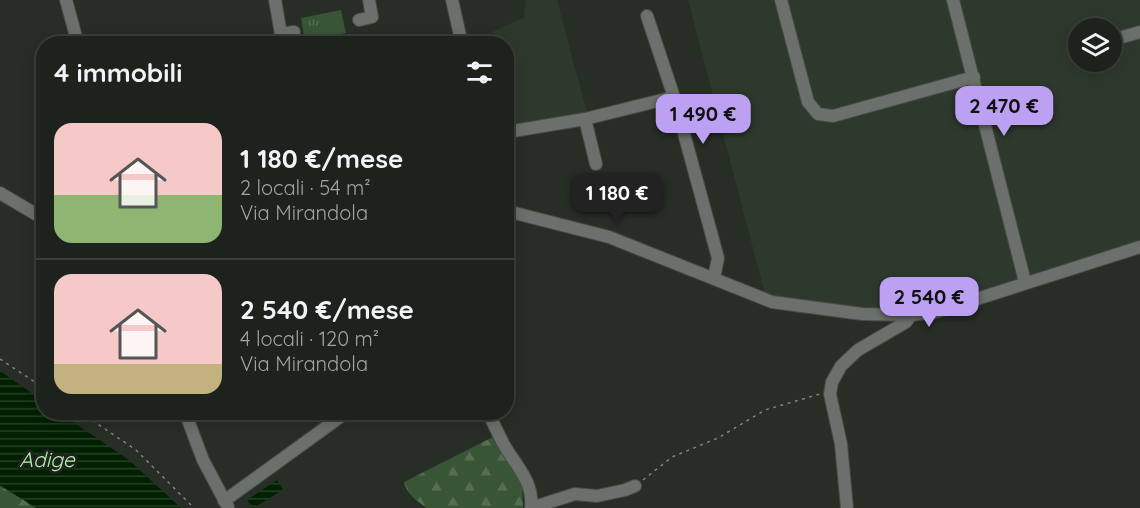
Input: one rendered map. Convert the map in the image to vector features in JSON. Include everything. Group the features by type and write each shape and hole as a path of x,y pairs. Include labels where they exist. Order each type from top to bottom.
{"street":[{"path":"66,0 76,36"},
{"path":"275,0 281,34 294,32"},
{"path":"359,20 372,17 369,0"},
{"path":"452,0 460,36"},
{"path":"781,0 808,102 818,114 833,116 974,77"},
{"path":"953,0 1026,282"},
{"path":"646,16 674,97 718,258 714,278"},
{"path":"1122,36 1140,32"},
{"path":"514,131 585,119 674,97"},
{"path":"585,119 596,164"},
{"path":"0,193 36,214"},
{"path":"514,213 609,237 772,302 862,314 911,315 936,312 1140,247"},
{"path":"847,508 841,444 833,415 830,391 832,382 841,366 858,350 906,322 911,315"},
{"path":"187,420 203,460 226,504 336,420"},
{"path":"492,420 504,445 530,487 531,508 575,494 597,496 635,486"}],"path":[{"path":"0,359 36,383"},
{"path":"635,486 672,457 718,438 765,410 830,391"},
{"path":"92,420 136,450 194,508"}],"shaded area":[{"path":"526,0 557,0 587,113 514,126 514,36 493,36 492,32 524,17"},
{"path":"688,0 1140,0 1140,245 946,304 854,311 765,294"}],"green space":[{"path":"341,10 346,33 331,36 304,36 301,18"},
{"path":"495,436 522,483 523,508 427,508 407,491 404,482"},
{"path":"0,486 22,499 43,508 0,508"}],"water":[{"name":"Adige","path":"0,371 36,396 36,420 70,420 129,460 181,508 36,508 0,485"},
{"path":"277,480 283,490 253,508 247,500"}]}
